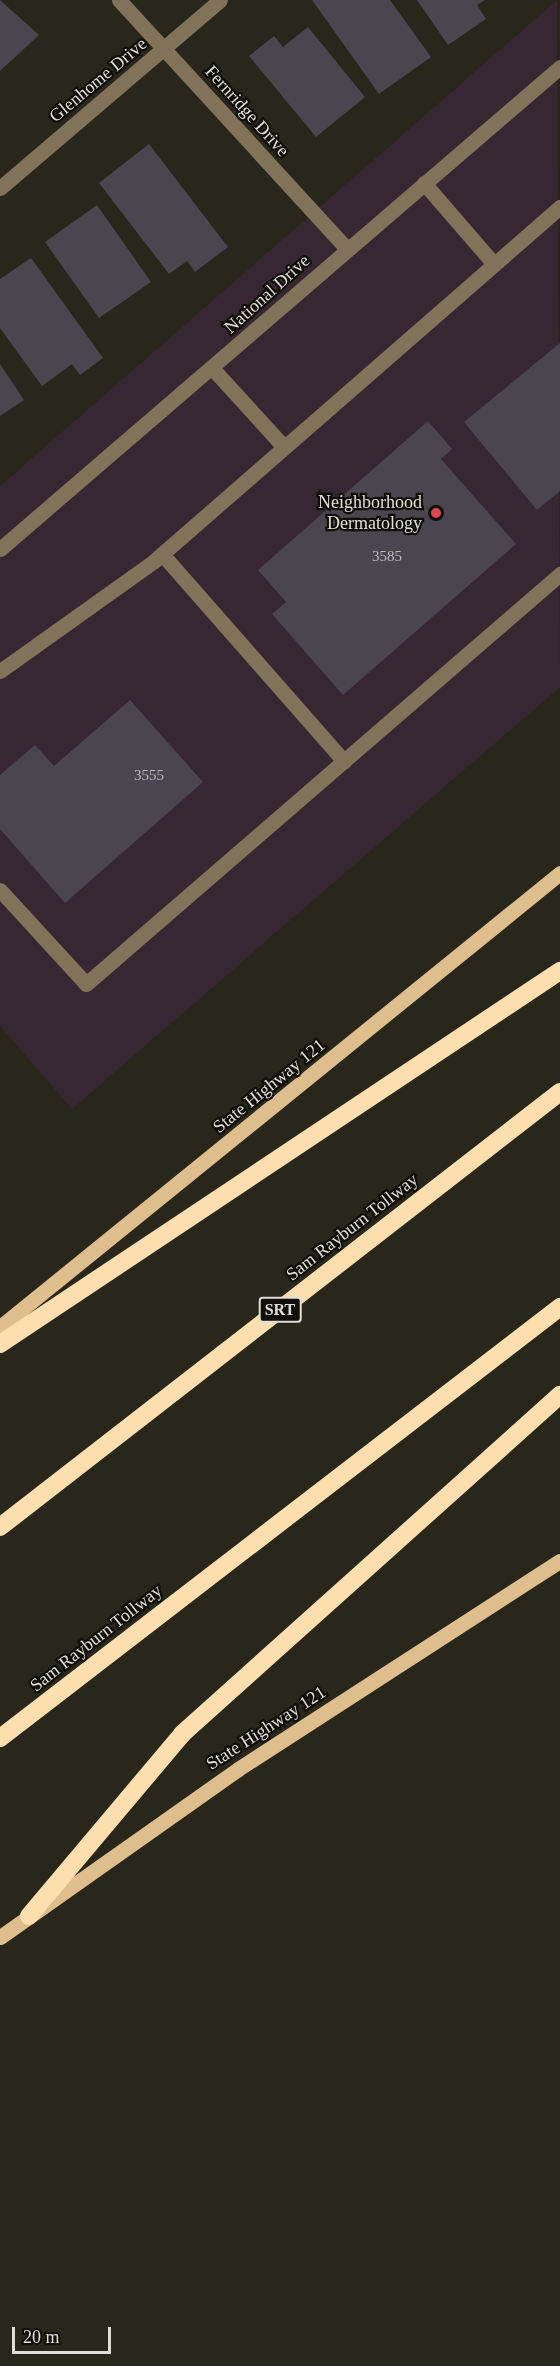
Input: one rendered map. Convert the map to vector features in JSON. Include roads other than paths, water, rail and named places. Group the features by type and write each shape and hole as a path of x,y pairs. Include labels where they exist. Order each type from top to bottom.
{"highway":[{"path":"0,1344 560,971"},
{"name":"Sam Rayburn Tollway","path":"0,1527 560,1092"},
{"name":"Sam Rayburn Tollway","path":"0,1738 560,1306"},
{"path":"29,1916 182,1734 560,1395"}],"main road":[{"name":"State Highway 121","path":"0,1327 560,873"},
{"name":"State Highway 121","path":"0,1937 238,1769 560,1561"}],"street":[{"name":"Fernridge Drive","path":"119,0 347,249"},
{"name":"Glenhome Drive","path":"0,188 165,50 220,0"},
{"name":"National Drive","path":"0,549 213,369 347,249 560,67"},
{"path":"424,183 494,264"},
{"path":"0,671 76,621 162,554 560,207"},
{"path":"213,369 284,447"},
{"path":"162,554 344,761"},
{"path":"0,890 86,984 560,574"}],"place":[{"name":"Neighborhood Dermatology","path":"436,513"}]}
